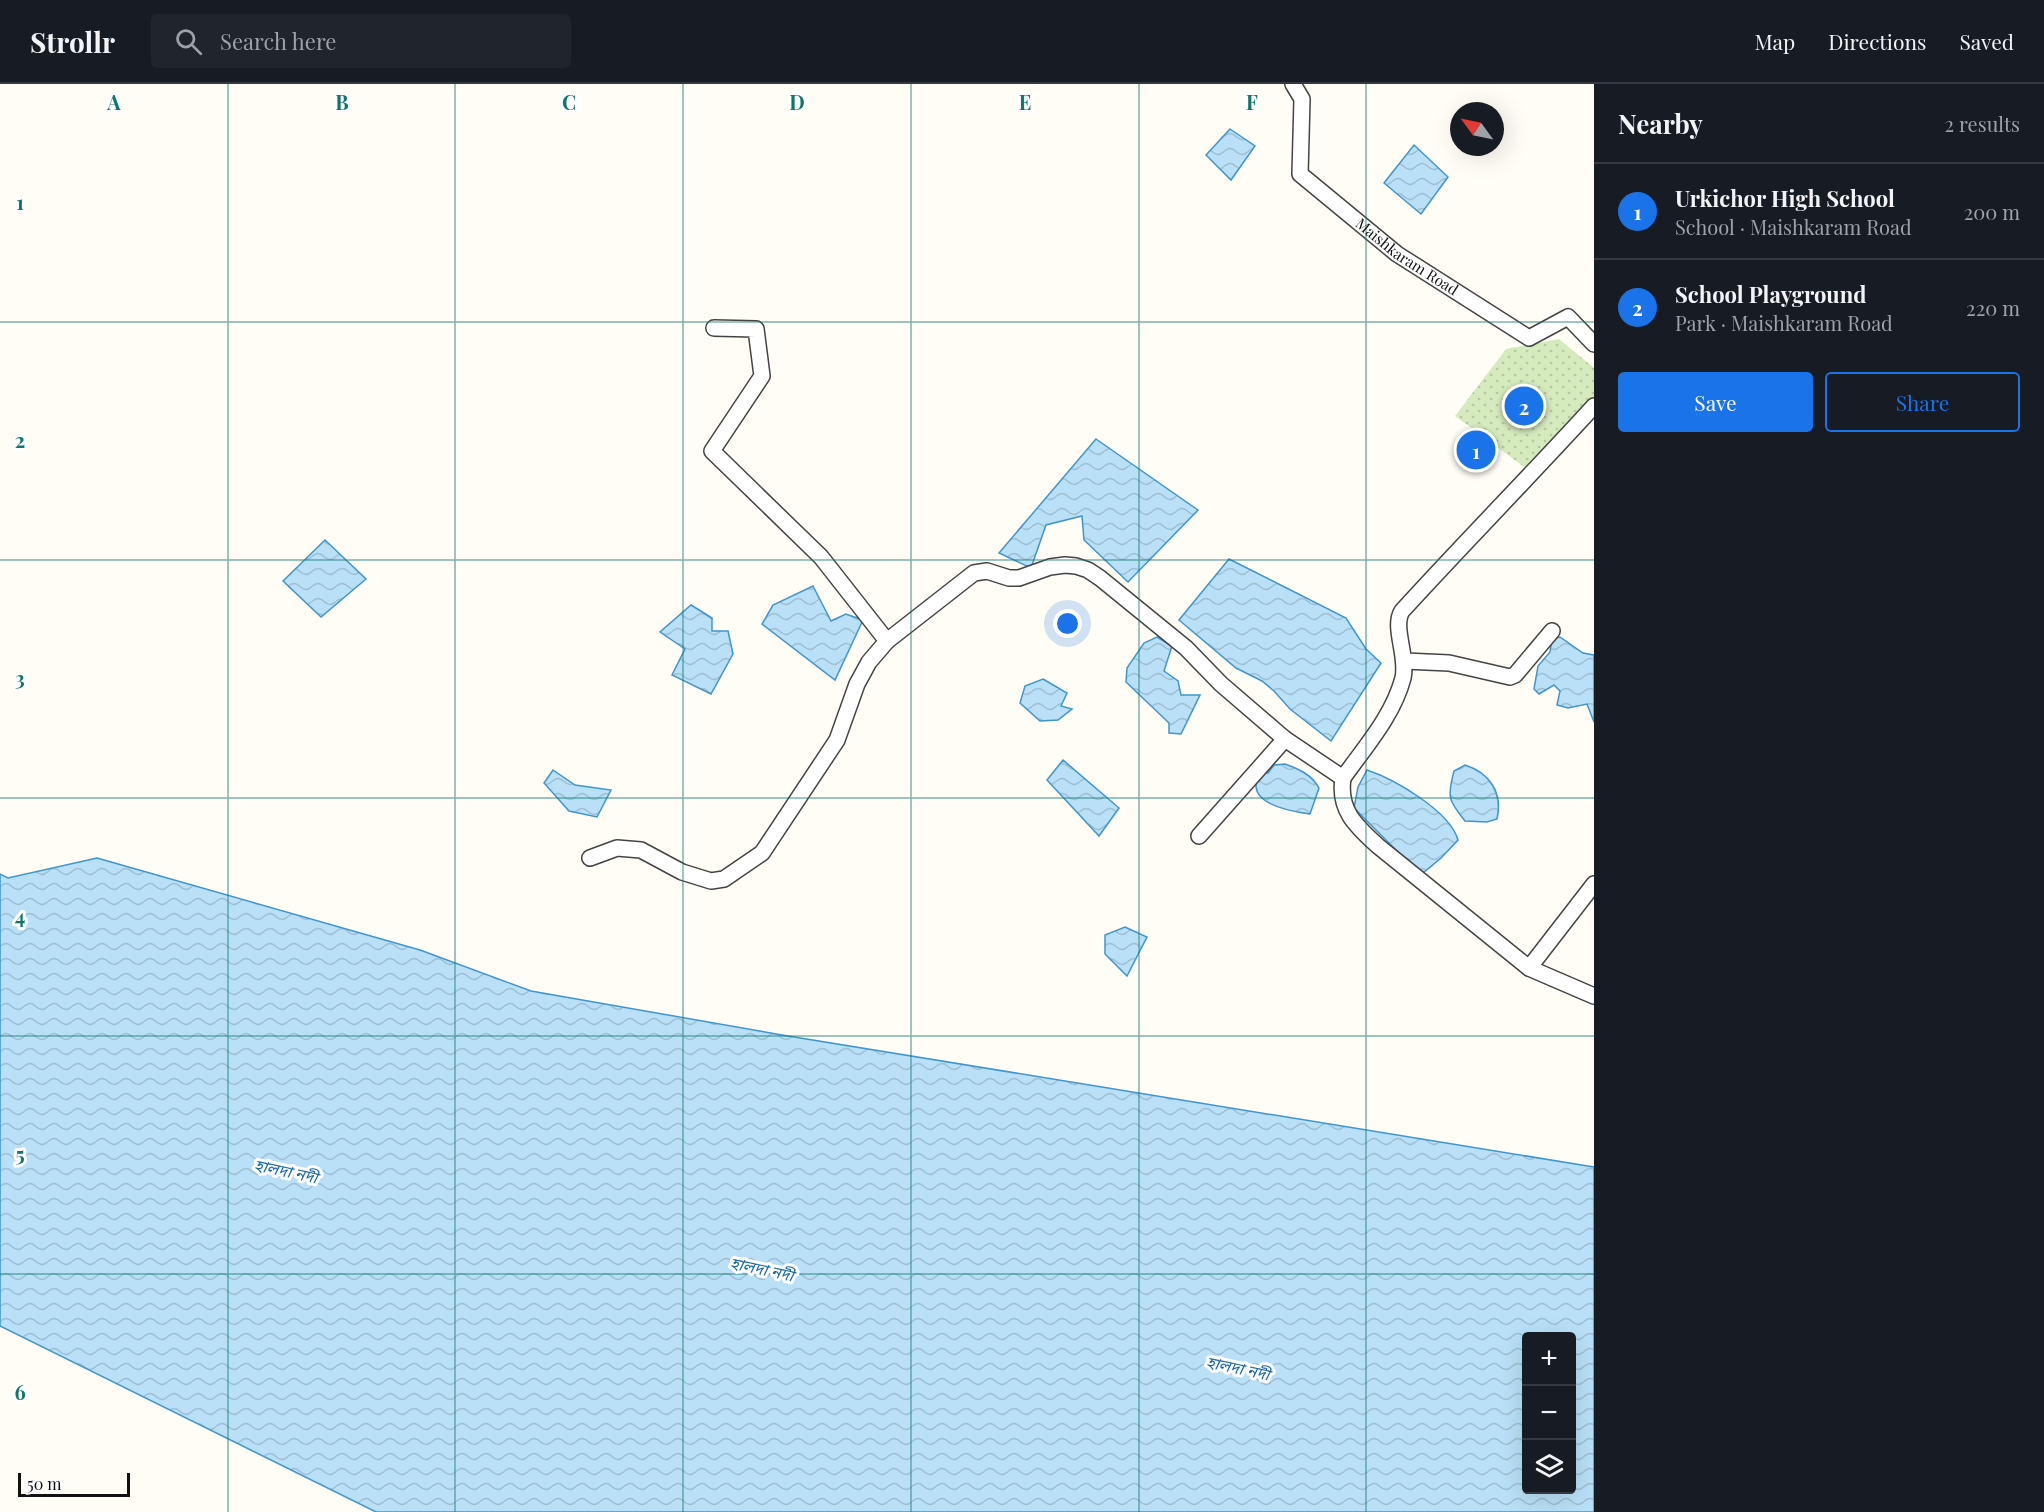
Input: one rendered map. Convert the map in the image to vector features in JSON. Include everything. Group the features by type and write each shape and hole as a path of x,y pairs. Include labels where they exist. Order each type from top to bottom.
{"street":[{"name":"Maishkaram Road","path":"1293,84 1302,99 1300,174 1397,254 1528,338 1568,317 1594,344"},
{"path":"714,328 756,329 762,376 712,451 821,557 887,641"},
{"path":"1594,406 1517,491 1456,552 1402,611 1397,622 1405,661 1403,677 1390,711 1343,778 1341,790 1343,804 1357,827 1378,846 1529,968 1594,996"},
{"path":"590,858 617,848 641,850 682,872 711,881 724,879 762,853 837,740 857,684 869,663 887,641 974,573 987,571 1009,578 1019,578 1050,567 1076,566 1088,570 1186,648 1221,684 1286,739 1343,778"},
{"path":"1405,661 1449,663 1510,677 1515,675 1552,631"},
{"path":"1199,836 1286,739"},
{"path":"1529,968 1594,884"}],"green space":[{"path":"1559,339 1594,368 1594,397 1527,469 1455,416 1506,349"}],"water":[{"path":"1230,129 1255,146 1231,180 1206,155"},
{"path":"1414,145 1448,177 1421,214 1384,183"},
{"path":"1096,439 1198,510 1128,582 1084,540 1082,516 1046,525 1031,568 999,553"},
{"path":"325,540 366,579 321,617 283,581"},
{"path":"1229,559 1346,618 1366,649 1381,663 1331,741 1290,709 1262,681 1236,668 1179,620"},
{"path":"813,586 831,621 846,614 863,620 835,680 762,624 773,605"},
{"path":"691,605 712,618 712,631 728,631 733,654 711,694 672,675 685,649 660,632"},
{"path":"1157,637 1172,646 1164,671 1178,681 1181,695 1200,695 1181,734 1169,733 1169,723 1126,682 1127,668 1144,643"},
{"path":"1560,637 1583,653 1594,655 1594,722 1587,704 1568,708 1557,705 1560,691 1554,685 1539,694 1534,689 1538,666 1550,652 1552,639"},
{"path":"1043,679 1067,693 1061,706 1072,709 1058,720 1040,721 1020,703 1025,686"},
{"path":"1063,760 1119,808 1099,836 1047,780"},
{"path":"1285,764 1305,773 1319,788 1310,814 1278,807 1258,794 1256,787 1259,773 1268,773 1274,765"},
{"path":"1465,765 1481,773 1493,785 1498,801 1497,819 1487,822 1465,821 1452,803 1450,793 1454,771"},
{"path":"553,770 575,785 611,790 597,817 569,811 544,783"},
{"path":"1367,770 1406,788 1433,807 1453,829 1458,840 1423,873 1398,852 1354,808 1358,787"},
{"name":"হালদা নদী","path":"97,858 420,950 531,991 788,1036 1594,1167 1594,1512 376,1512 0,1326 0,874 8,878"},
{"path":"1125,927 1147,937 1127,976 1105,954 1105,935"}],"place":[{"name":"School Playground","path":"1524,406"},
{"name":"Urkichor High School","path":"1476,450"}]}
